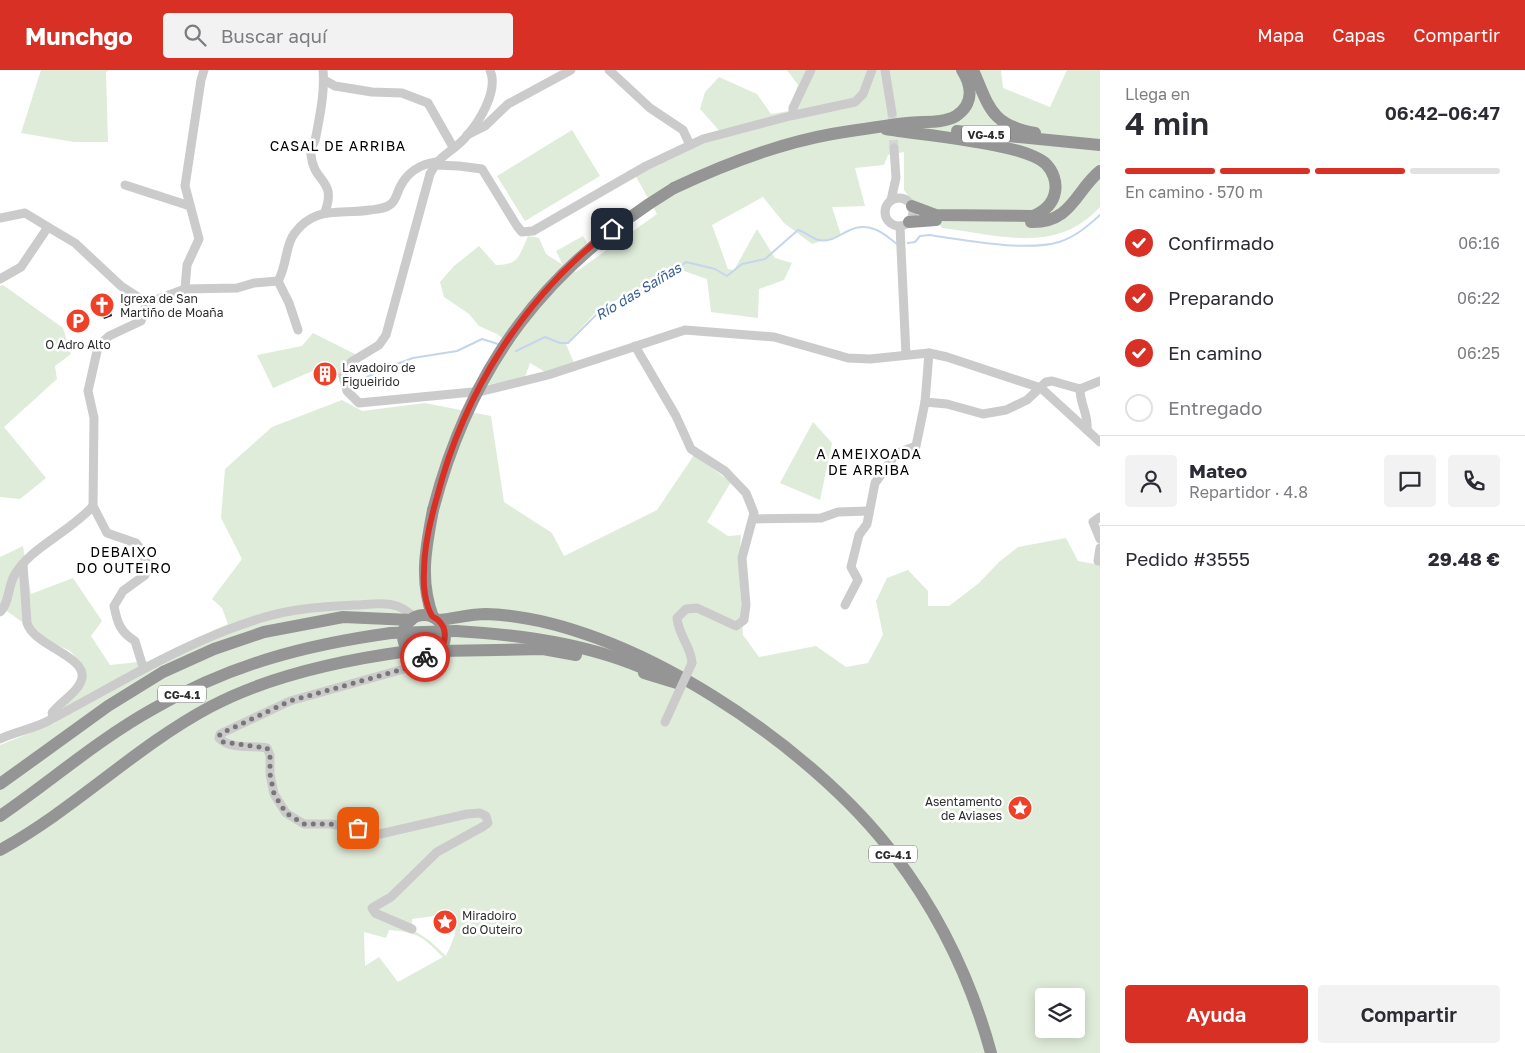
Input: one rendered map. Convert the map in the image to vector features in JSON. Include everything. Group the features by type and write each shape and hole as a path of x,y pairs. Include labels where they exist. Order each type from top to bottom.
{"highway":[{"path":"857,131 908,122 944,121 956,116 964,108 970,97 970,84 962,70"},
{"path":"973,70 984,101 1004,122 1025,131 1086,143"},
{"path":"886,129 1005,147 1029,154 1046,163 1056,185 1055,194 1047,208 1033,216 936,215 908,203"},
{"name":"VG-4.5","path":"423,618 425,592 424,562 433,510 451,450 479,386 514,330 555,281 601,238 674,188 757,153 805,140 857,131 931,129 1100,145"},
{"path":"904,224 922,220 1036,222 1054,217 1078,199 1100,171"},
{"path":"0,784 108,706 163,672 214,649 264,632 343,617 423,618 488,614 539,621 590,635 685,679 727,707"},
{"path":"409,651 403,638 407,625 423,618"},
{"path":"0,850 42,826 166,734 210,707 267,682 310,670 409,651 422,657 434,655 439,651 445,635 423,618"},
{"name":"CG-4.1","path":"0,816 152,709 212,679 291,651 337,640 390,633 456,631 503,634 556,642 610,656 680,684 727,707 776,740 825,780 866,820 895,856 930,908 958,962 983,1023 991,1053"},
{"path":"439,651 543,649 597,659 680,684"}],"street":[{"path":"184,289 187,265 199,238 184,186 204,70"},
{"path":"323,70 324,80 316,139 311,152 317,175 328,188 330,198 325,212"},
{"path":"467,135 492,94 494,82 490,70"},
{"path":"571,70 508,104 485,126 467,135 437,161 386,335 379,344 351,362 343,376 347,391 359,403 483,391 548,375 685,330 774,337 848,358 928,353 1041,388 1100,442"},
{"path":"609,70 650,108 683,130 690,145"},
{"path":"793,115 793,108 812,70"},
{"path":"278,280 283,272 293,235 315,214 325,212 346,214 384,208 394,203 400,186 415,170 424,164 437,161 482,169 522,232 533,231 646,166 690,145 740,128 854,102 863,94 872,70"},
{"path":"885,70 892,113"},
{"path":"888,81 890,70"},
{"path":"324,80 335,86 372,92 402,93 428,103 453,147"},
{"path":"894,148 896,178 892,200 885,207 885,216 890,224 904,224 913,215 896,178"},
{"path":"125,186 190,206"},
{"path":"892,200 908,203"},
{"path":"0,218 24,213 75,243 121,286 147,303"},
{"path":"904,224 906,355"},
{"path":"0,279 21,267 48,227"},
{"path":"147,303 184,289 237,288 254,283 278,280"},
{"path":"278,280 289,303 298,330"},
{"path":"143,667 135,641 125,635 117,622 114,606 123,591 145,575 148,567 142,551 136,543 107,533 93,506 94,418 88,390 96,346 109,336 141,321 147,303"},
{"path":"635,346 676,416 691,449 725,471 746,494 754,513 742,558 746,605 744,620 736,626 697,608 686,609 677,618 678,632 692,653 692,663 665,722"},
{"path":"845,605 858,580 851,567 860,535 867,524 868,511 875,483 896,454 916,446 925,402 928,353"},
{"path":"925,402 947,404 984,414 1006,410 1027,400 1046,382 1052,381 1080,389 1100,381"},
{"path":"1080,389 1080,400 1089,419 1088,430"},
{"path":"0,612 5,608 14,576 30,556 80,520 93,506"},
{"path":"753,519 821,518 838,512 868,511"},
{"path":"1100,517 1094,522 1093,526 1100,539"},
{"path":"1100,548 1097,554 1098,561 1100,561"},
{"path":"23,564 27,623 30,630 43,642 75,662 81,668 82,678 76,688 52,713 54,718"},
{"path":"0,738 54,718 143,667 218,633 266,617 313,607 395,604 423,618"},
{"path":"412,930 374,914 372,908 391,897 438,852 488,823 486,816 480,813 467,814 380,834 330,824 304,824 286,813 274,794 270,774 270,755 267,748 245,747 223,742 219,738 220,734 290,701 411,667 422,657"}],"green space":[{"path":"41,70 109,70 106,72 108,142 74,142 21,133"},
{"path":"787,70 1001,70 1003,88 1050,107 1067,70 1100,70 1100,207 1083,222 1065,232 1046,237 1006,237 942,228 930,210 910,199 904,190 904,152 888,155 884,165 855,168 865,206 832,207 841,235 812,244 784,223 763,197 712,225 728,269 734,270 757,229 775,258 792,263 784,280 759,289 758,318 711,312 707,279 678,269 596,312 566,344 574,363 545,372 530,363 525,377 482,386 508,343 497,334 479,326 469,314 444,297 440,282 454,266 479,246 496,265 510,263 518,258 528,236 539,238 546,254 563,265 556,251 583,236 592,251 567,267 576,272 657,214 635,175 649,166 723,135 700,109 705,92 719,77 757,94 771,114 789,111 798,85"},
{"path":"572,130 600,176 525,221 497,176"},
{"path":"3,285 63,328 71,354 55,366 57,379 4,427 46,478 20,499 0,497 0,286"},
{"path":"313,333 357,355 340,377 320,368 273,388 257,355 302,346"},
{"path":"342,400 362,411 425,403 491,416 504,502 552,533 564,556 657,510 694,455 731,482 707,522 728,536 741,535 739,565 743,635 759,657 816,646 846,667 868,663 883,635 876,601 887,578 908,570 928,591 928,606 949,606 979,583 999,562 1018,547 1066,538 1078,561 1100,565 1100,1053 0,1053 0,745 57,722 84,666 70,651 47,640 0,606 0,557 23,546 31,594 73,578 102,621 91,636 110,665 148,661 228,624 222,608 212,599 242,559 221,518 225,469 272,427","holes":["442,915 454,921 455,934 446,956 430,941 412,929 412,919","389,930 414,934 425,940 443,957 398,982 379,957 365,966 364,932 386,938"]},
{"path":"813,422 832,443 820,500 780,483"}],"building":[{"name":"Igrexa de San Martiño de Moaña","path":"104,293 106,298 108,298 112,316 104,319 93,297"}],"waterway":[{"name":"Río das Saíñas","path":"908,243 915,242 920,236 929,235 995,244 1046,245 1059,242 1076,234 1100,215"},
{"name":"Río das Saíñas","path":"516,351 545,337 560,343 568,343 596,315 668,277 686,262 715,269 727,276 742,264 765,259 798,230 816,239 826,240 858,227 866,227 880,231 897,244"},
{"name":"Río das Saíñas","path":"353,383 413,358 457,351 482,339 498,344"},
{"name":"Río das Saíñas","path":"329,377 335,380"}],"tunnel":[{"path":"892,113 894,148"}],"way so far":[{"path":"358,828 330,824 304,824 286,813 274,794 270,774 270,755 267,748 245,747 223,742 219,738 220,734 290,701 411,667 422,657 425,657"}],"place":[{"name":"Igrexa de San Martiño de Moaña","path":"102,305"},
{"name":"O Adro Alto","path":"78,321"},
{"name":"Lavadoiro de Figueirido","path":"325,374"},
{"name":"Asentamento de Aviases","path":"1020,808"},
{"name":"Miradoiro do Outeiro","path":"445,922"}],"district":[{"name":"CASAL DE ARRIBA","path":"338,145"},
{"name":"A AMEIXOADA DE ARRIBA","path":"869,462"},
{"name":"DEBAIXO DO OUTEIRO","path":"124,560"}],"route":[{"path":"425,657 434,655 445,641 442,624 432,617 425,592 424,562 433,510 442,475 466,414 496,356 514,330 555,281 612,229"}]}
